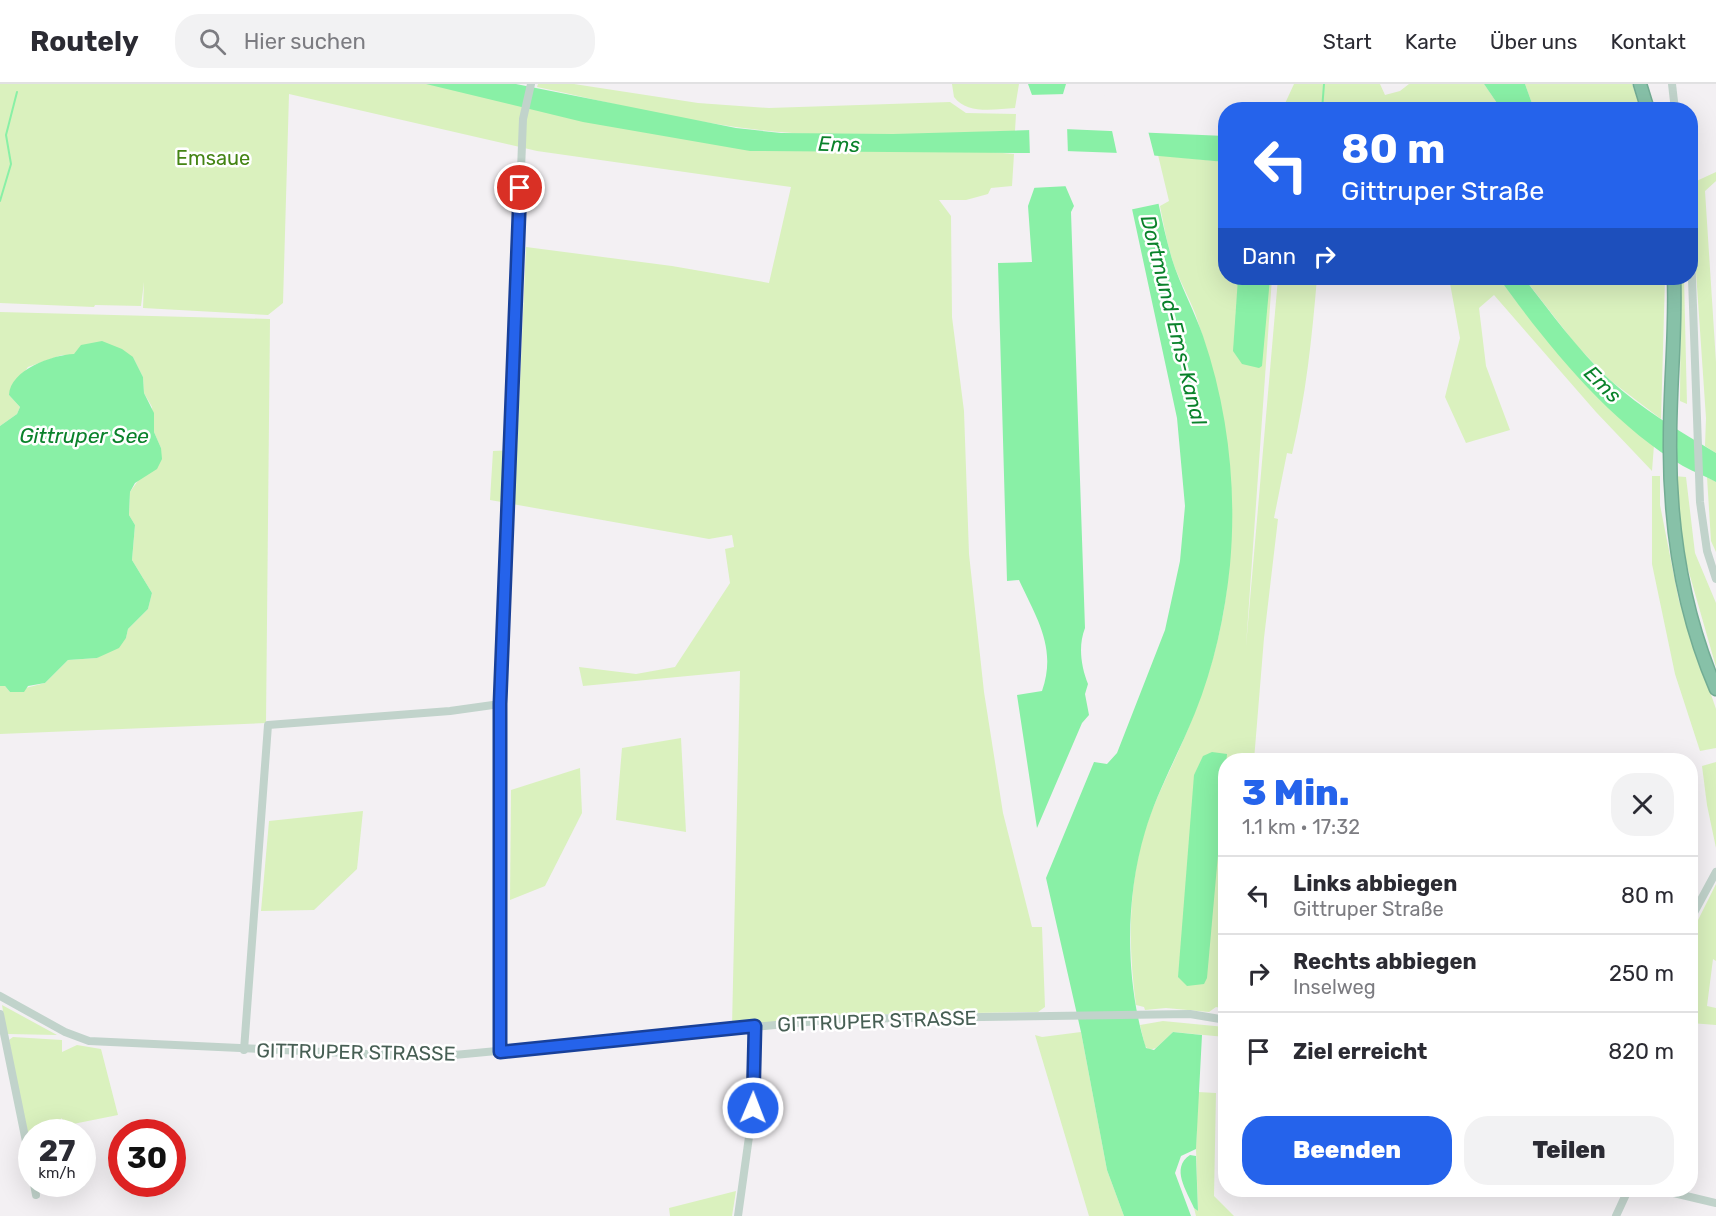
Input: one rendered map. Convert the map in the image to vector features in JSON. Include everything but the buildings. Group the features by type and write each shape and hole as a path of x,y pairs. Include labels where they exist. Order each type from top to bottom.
{"highway":[{"path":"1640,84 1646,102"},
{"path":"1674,285 1671,480 1675,536 1685,592 1716,689"}],"street":[{"path":"500,1052 500,704 523,119 531,84"},
{"path":"1672,84 1674,102"},
{"path":"1692,285 1700,502 1707,551 1716,579"},
{"path":"244,1050 268,725 450,711 500,704"},
{"path":"1698,905 1716,872"},
{"name":"GITTRUPER STRASSE","path":"0,997 65,1032 89,1041 396,1057 500,1052 839,1019 1190,1014 1218,1019"},
{"path":"0,1014 21,1119"},
{"path":"738,1216 753,1108 755,1026"},
{"path":"1616,1216 1625,1197"},
{"path":"1691,1197 1716,1203"}],"green space":[{"name":"Emsaue","path":"0,84 466,84 622,120 1014,154 1012,186 991,188 988,194 966,200 939,200 951,216 952,317 964,411 969,554 984,692 1003,813 1032,927 1042,927 1045,1007 1038,1012 841,1015 732,1027 740,671 583,686 579,667 636,674 675,667 730,583 725,549 734,547 732,535 709,539 490,500 493,451 517,450 526,247 672,266 769,283 791,187 537,151 289,94 283,303 268,315 143,308 144,282 141,306 95,305 94,307 0,303"},
{"path":"538,84 574,84 698,103 769,108 950,102 966,113 1016,114 1015,131 867,135 779,132 658,113 537,87"},
{"path":"952,84 1019,84 1015,108 982,110 966,106 954,97"},
{"path":"1294,84 1380,84 1385,95 1400,91 1409,84 1484,84 1496,102 1286,102"},
{"path":"1525,84 1632,84 1638,102 1531,102"},
{"path":"1158,155 1218,161 1218,285 1272,285 1246,646 1277,285 1316,285 1305,388 1292,454 1287,453 1274,518 1278,519 1264,638 1255,753 1218,753 1218,1007 1209,1012 1166,1008 1145,1010 1144,1007 1136,1005 1132,961 1131,917 1139,851 1157,800 1195,713 1214,655 1223,615 1230,559 1230,488 1222,417 1206,348 1168,245 1160,206 1169,201"},
{"path":"1716,172 1716,181 1705,191 1716,362 1716,453 1705,446 1706,418 1697,285 1698,180"},
{"path":"1450,285 1504,285 1571,366 1611,407 1654,445 1652,471 1596,412 1494,295 1479,308 1486,366 1510,430 1466,443 1445,397 1460,338"},
{"path":"1529,285 1665,285 1661,419 1611,381 1577,346"},
{"path":"1681,285 1684,285 1687,404 1680,401"},
{"path":"0,312 270,319 266,723 0,734 0,686 5,686 10,692 45,683 68,660 97,658 126,638 128,629 148,609 152,593 132,560 135,525 129,515 130,492 161,448 154,432 152,407 144,393 143,377 133,357 62,355 28,367 9,395 20,407 17,414 0,426"},
{"path":"1652,476 1660,476 1660,505 1679,601 1716,709 1716,748 1700,751 1675,674 1652,564"},
{"path":"1673,476 1686,477 1695,553 1716,603 1716,667 1684,555"},
{"path":"1707,477 1716,482 1716,552 1711,541"},
{"path":"681,738 686,832 616,820 622,748"},
{"path":"1716,762 1716,848 1702,766"},
{"path":"580,768 582,813 545,886 510,900 511,790"},
{"path":"363,811 357,869 314,910 261,911 269,821"},
{"path":"1716,884 1716,961 1713,959 1707,1006 1716,1008 1716,1025 1698,1024 1698,920"},
{"path":"2,1005 57,1035 7,1034"},
{"path":"1163,1021 1218,1026 1218,1036 1173,1032 1156,1048 1149,1050 1145,1046 1140,1025"},
{"path":"1081,1032 1107,1170 1124,1216 1089,1216 1035,1035 1042,1037"},
{"path":"13,1037 62,1040 62,1052 77,1045 101,1049 118,1115 96,1119 24,1119 9,1040"},
{"path":"1198,1092 1216,1093 1214,1196 1234,1216 1196,1216 1194,1208 1198,1211 1196,1149"},
{"path":"736,1191 732,1216 670,1216 669,1208"}],"water":[{"path":"426,84 516,84 736,128 781,133 893,134 1032,130 1032,95 1028,84 1066,84 1063,94 1064,129 1218,136 1218,161 1148,155 1172,259 1212,364 1224,420 1231,478 1230,565 1218,640 1202,695 1145,832 1138,858 1131,912 1131,968 1139,1022 1146,1048 1154,1050 1173,1032 1202,1035 1196,1149 1181,1156 1175,1173 1191,1216 1124,1216 1107,1170 1081,1032 1046,878 1094,762 1107,764 1117,753 1165,630 1180,561 1185,506 1177,418 1120,153 1065,151 1065,185 1074,206 1071,212 1085,628 1081,649 1088,684 1085,694 1089,715 1082,723 1037,828 1017,695 1042,691 1047,661 1043,634 1019,580 1007,581 998,263 1032,262 1028,206 1035,186 1033,153 750,151 583,122"},
{"path":"1484,84 1525,84 1531,102 1496,102"},
{"path":"1238,285 1269,285 1262,366 1259,368 1242,364 1233,351"},
{"name":"Ems","path":"1504,285 1529,285 1575,343 1622,391 1716,453 1716,482 1683,466 1631,429 1582,381"},
{"name":"Gittruper See","path":"102,341 122,349 133,357 143,377 144,393 154,413 154,432 161,448 162,459 157,469 135,483 130,492 129,515 135,525 132,560 152,593 148,609 128,629 126,638 119,648 97,658 68,660 45,683 28,686 24,692 10,692 5,686 0,686 0,426 17,414 20,407 9,395 16,378 24,371 55,357 74,354 81,345"},
{"path":"1212,752 1220,753 1218,855 1207,978 1204,984 1187,986 1178,977 1194,775 1203,756"},
{"path":"1190,1155 1196,1156 1198,1211 1194,1208 1181,1173 1184,1160"}],"pier":[{"path":"1102,84 1136,84 1155,158 1152,158 1162,203 1129,210"},
{"path":"1066,94 1069,186 1031,188 1028,95"}],"waterway":[{"path":"1323,102 1324,84"},
{"path":"0,201 11,164 6,135 17,92"}],"route":[{"path":"520,188 500,704 500,1052 755,1026 753,1108"}],"water label":[{"name":"Dortmund-Ems-Kanal","path":"1174,320"}]}
